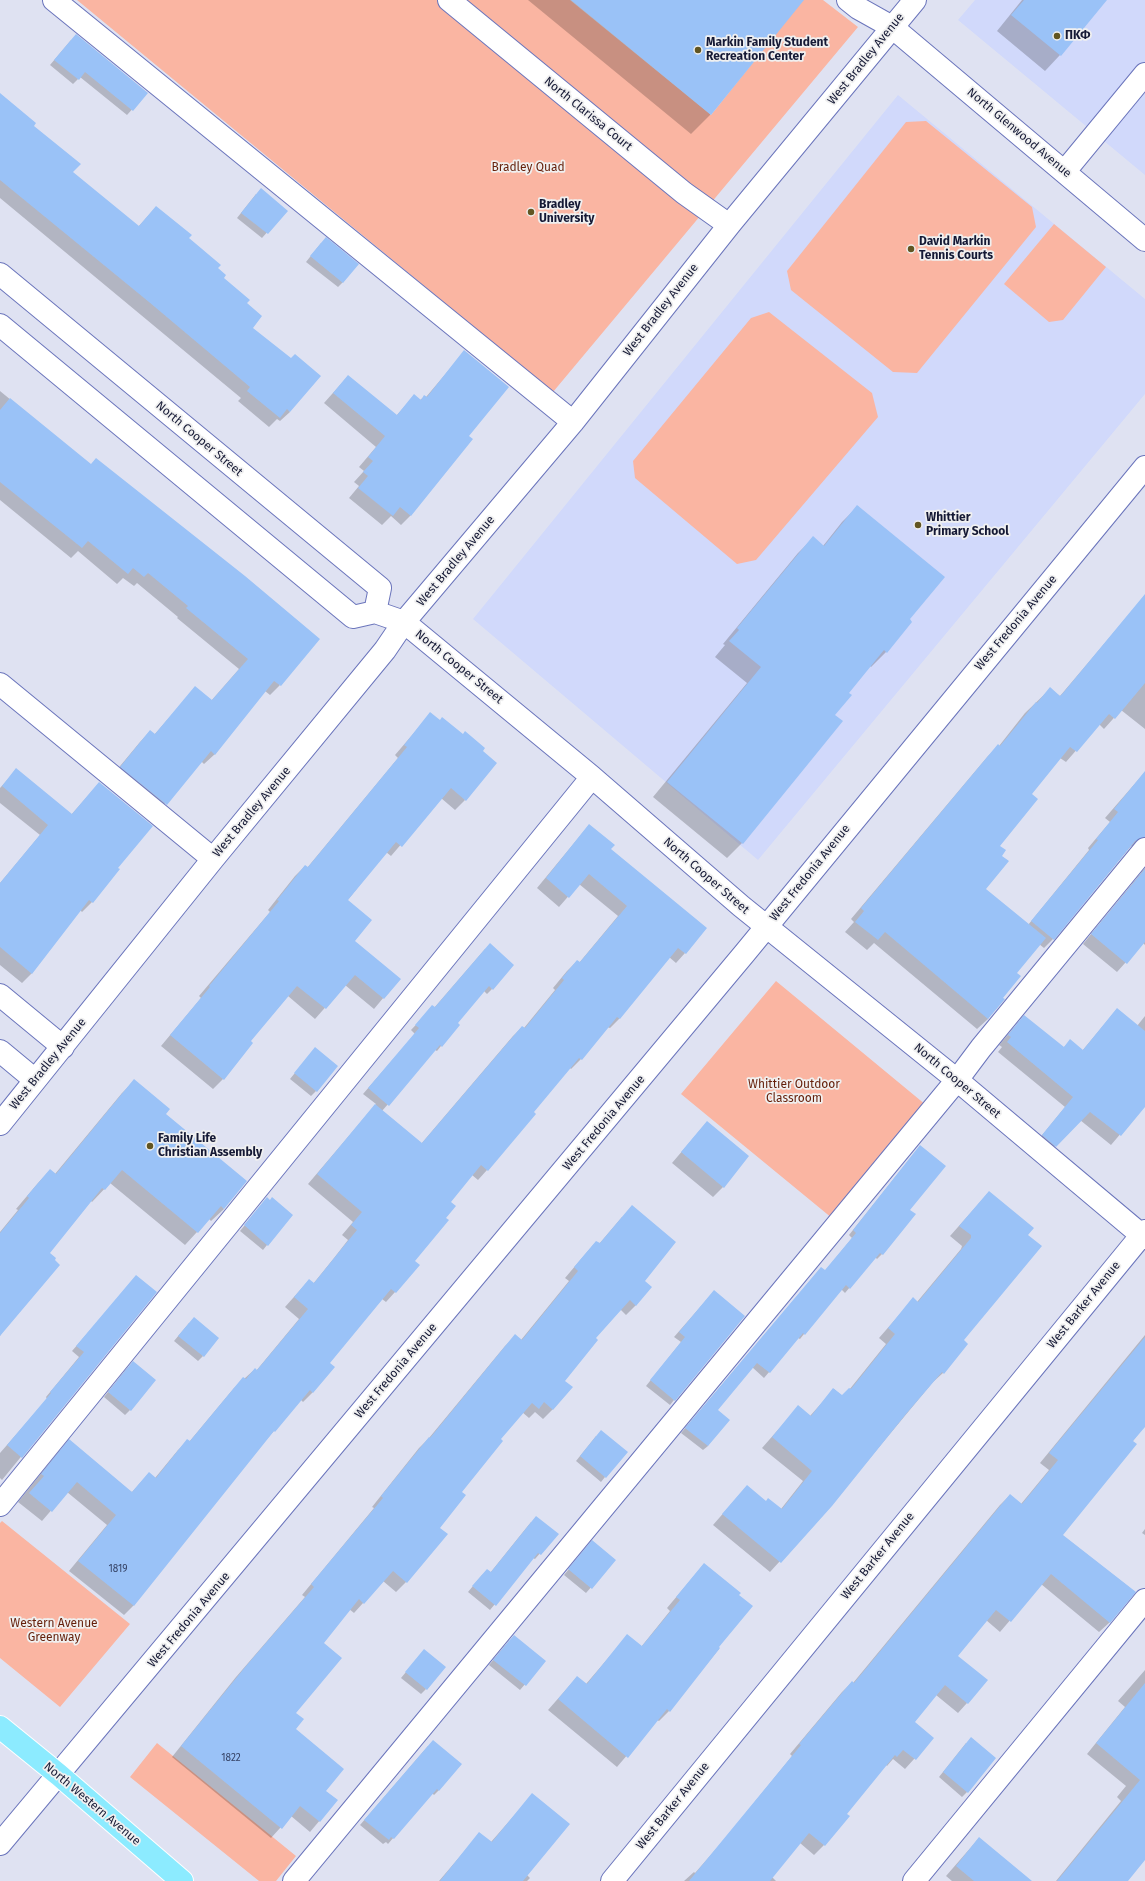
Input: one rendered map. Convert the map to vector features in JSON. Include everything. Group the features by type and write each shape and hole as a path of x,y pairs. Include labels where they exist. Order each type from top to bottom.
{"main road":[{"name":"North Western Avenue","path":"0,1727 59,1775 182,1881"}],"street":[{"path":"54,0 573,422"},
{"name":"North Clarissa Court","path":"449,0 684,193 729,225"},
{"name":"North Glenwood Avenue","path":"848,0 858,8 892,27 1065,171 1145,240"},
{"name":"West Bradley Avenue","path":"0,1124 213,859 385,650 404,622 573,422 729,225 915,0"},
{"path":"1065,171 1145,74"},
{"name":"North Cooper Street","path":"0,274 380,588 375,612 404,622 592,777 766,926 957,1080 1144,1235"},
{"path":"0,325 353,617 375,612"},
{"name":"West Fredonia Avenue","path":"1,1840 59,1775 766,926 1145,467"},
{"path":"0,684 213,859"},
{"path":"0,1505 592,777"},
{"path":"294,1881 957,1080 981,1048 1145,850"},
{"path":"0,995 63,1047"},
{"path":"0,1051 35,1080"},
{"name":"West Barker Avenue","path":"612,1881 1144,1235"},
{"path":"914,1881 1145,1600"}],"shaded area":[{"path":"975,0 1145,0 1145,175 958,20"},
{"name":"Whittier Primary School","path":"898,95 1145,299 1145,394 758,860 473,619"}],"green space":[{"name":"Bradley Quad","path":"77,0 570,0 711,115 803,0 823,0 858,27 553,392"},
{"name":"David Markin Tennis Courts","path":"926,121 1032,207 1036,227 917,373 893,372 791,290 787,271 906,122"},
{"path":"1054,224 1106,267 1063,320 1049,322 1004,284"},
{"path":"769,312 872,393 878,417 756,560 737,564 635,478 633,461 751,318"},
{"name":"Whittier Outdoor Classroom","path":"776,981 932,1110 838,1223 681,1094"},
{"name":"Western Avenue Greenway","path":"2,1521 130,1624 60,1707 0,1658 0,1523"},
{"path":"157,1743 296,1856 276,1881 259,1881 130,1777"}],"building":[{"name":"Markin Family Student Recreation Center","path":"571,0 804,0 711,115"},
{"name":"ΠΚΦ","path":"1024,0 1107,0 1061,56 1011,15"},
{"path":"76,34 148,93 133,111 85,72 79,80 54,60"},
{"path":"0,93 36,123 34,126 81,164 73,172 139,226 156,206 192,235 189,238 221,265 218,268 226,275 224,278 250,300 247,303 262,316 253,328 291,358 295,354 321,376 290,412 287,409 280,418 247,391 250,387 0,180"},
{"path":"261,188 288,211 268,234 241,213"},
{"path":"326,237 359,264 343,283 310,256"},
{"path":"464,350 509,387 469,436 473,439 411,516 400,507 393,516 358,488 368,476 363,472 373,461 368,457 385,436 333,393 348,375 397,415 414,394 421,400 424,395 427,397"},
{"path":"10,398 91,464 96,458 245,576 320,639 281,686 274,681 215,755 211,751 167,805 120,767 150,730 155,734 195,686 212,700 248,659 186,608 188,606 148,573 144,577 133,568 128,574 88,541 82,548 0,482 0,410"},
{"path":"857,505 945,577 910,619 912,622 887,653 884,650 849,693 852,695 835,715 843,721 743,844 667,782 761,667 729,641 739,630 737,628 813,536 824,546"},
{"path":"1145,594 1145,683 1115,719 1109,714 1077,752 1070,747 1032,794 1038,799 1000,846 1006,850 1002,856 1009,861 986,889 1046,938 1017,973 1021,976 1003,998 1005,999 988,1019 885,932 878,940 855,922 864,911 861,908 998,744 1000,746 1050,687 1060,696 1063,693"},
{"path":"430,712 440,720 442,717 463,734 465,731 485,748 483,751 497,763 466,801 451,788 402,847 396,842 348,900 372,920 355,941 401,979 384,999 355,975 326,1009 297,986 251,1041 253,1043 224,1080 170,1035 279,901 277,900 305,865 308,867 407,747 404,745"},
{"path":"16,768 72,814 99,782 153,826 118,868 120,869 93,903 89,900 32,974 0,947 0,883 48,825 2,786"},
{"path":"1145,771 1145,837 1135,841 1054,940 1031,921 1098,840 1096,839 1118,812 1114,809"},
{"path":"589,824 615,845 611,849 707,928 686,954 678,948 620,1019 617,1017 582,1060 579,1058 534,1112 536,1114 488,1171 481,1165 451,1202 456,1206 446,1218 449,1220 415,1261 420,1265 396,1293 391,1289 330,1363 335,1367 313,1393 310,1390 275,1432 274,1431 134,1606 78,1561 116,1515 77,1482 52,1512 29,1493 44,1476 41,1474 69,1439 132,1492 149,1472 156,1478 187,1439 190,1441 243,1377 246,1379 255,1368 257,1370 308,1309 294,1297 309,1279 314,1283 357,1230 351,1225 362,1212 317,1174 375,1104 422,1143 522,1026 525,1028 564,980 562,978 577,960 580,962 627,906 589,874 569,898 546,878"},
{"path":"1145,869 1145,942 1127,964 1091,934"},
{"path":"490,943 514,965 493,990 489,986 458,1023 460,1025 442,1047 440,1045 389,1106 368,1088 419,1028 415,1025 432,1005 435,1007"},
{"path":"1117,1008 1145,1031 1145,1107 1121,1136 1090,1112 1056,1147 1042,1135 1073,1097 1007,1042 1011,1037 1008,1035 1024,1015 1064,1047 1070,1039 1083,1050"},
{"path":"315,1047 338,1066 317,1092 294,1073"},
{"path":"134,1079 170,1109 166,1114 247,1181 224,1209 221,1206 198,1233 122,1170 105,1190 102,1188 50,1253 56,1258 55,1260 60,1265 0,1336 0,1233 29,1198 27,1196 50,1169 56,1174"},
{"path":"707,1121 749,1156 724,1188 681,1152"},
{"path":"920,1145 946,1166 910,1210 916,1214 883,1255 880,1253 850,1289 846,1285 805,1335 803,1333 770,1373 757,1363 718,1410 730,1420 708,1446 685,1428 821,1267 825,1270 856,1233 853,1230"},
{"path":"989,1191 1034,1228 1028,1235 1042,1246 964,1340 968,1344 944,1374 942,1372 832,1506 781,1563 722,1514 747,1485 766,1501 768,1498 782,1509 812,1471 772,1437 798,1405 811,1416 833,1388 842,1395 849,1388 851,1389 895,1334 888,1328 913,1297 918,1302 971,1238 971,1235 959,1226"},
{"path":"267,1197 270,1200 272,1197 293,1215 268,1246 244,1225"},
{"path":"632,1205 676,1242 645,1281 652,1287 636,1306 630,1300 596,1338 598,1340 565,1381 573,1387 553,1410 544,1402 539,1409 532,1403 501,1439 503,1441 462,1492 466,1495 440,1528 448,1534 407,1583 393,1571 364,1604 359,1599 324,1643 342,1658 296,1713 304,1719 296,1729 344,1769 326,1791 338,1800 320,1822 300,1806 282,1829 181,1746 246,1666 314,1587 311,1584 383,1498 381,1496 429,1437 430,1438 515,1334 522,1340 578,1271 574,1267 596,1241 600,1243"},
{"path":"136,1275 157,1292 22,1458 7,1445 84,1352 76,1346"},
{"path":"714,1290 745,1316 675,1401 650,1380 685,1337 679,1332"},
{"path":"194,1317 219,1338 204,1357 178,1336"},
{"path":"1145,1337 1145,1427 1133,1441 1137,1444 1063,1535 1136,1592 1110,1623 1051,1574 1011,1622 996,1610 958,1656 988,1680 968,1704 945,1685 915,1722 934,1738 916,1760 903,1750 897,1757 895,1755 847,1814 850,1816 825,1846 809,1833 770,1881 689,1881 801,1745 799,1744 852,1681 854,1683 1010,1494 1022,1504 1058,1460 1049,1453"},
{"path":"133,1361 156,1380 131,1411 108,1392"},
{"path":"601,1430 628,1452 606,1478 580,1456"},
{"path":"536,1516 559,1534 541,1555 538,1553 496,1606 472,1586 487,1569 491,1572"},
{"path":"592,1540 616,1560 592,1589 568,1569"},
{"path":"704,1563 741,1593 739,1595 753,1606 719,1647 720,1648 670,1712 667,1709 628,1758 558,1699 577,1676 587,1684 627,1634 642,1646 680,1600 676,1597"},
{"path":"514,1635 546,1661 526,1686 493,1660"},
{"path":"424,1649 446,1667 427,1690 405,1672"},
{"path":"1145,1683 1145,1860 1128,1881 1057,1881 1140,1780 1096,1743"},
{"path":"971,1737 996,1758 968,1793 943,1772"},
{"path":"433,1740 462,1764 439,1791 437,1789 394,1839 391,1837 389,1840 364,1820"},
{"path":"532,1793 570,1824 523,1881 440,1881 479,1832 492,1842"},
{"path":"979,1837 1032,1881 974,1881 956,1866"}],"place":[{"name":"ΠΚΦ","path":"1057,36"},
{"name":"Markin Family Student Recreation Center","path":"698,50"},
{"name":"Bradley University","path":"531,212"},
{"name":"David Markin Tennis Courts","path":"911,249"},
{"name":"Whittier Primary School","path":"918,525"},
{"name":"Family Life Christian Assembly","path":"150,1146"}]}
